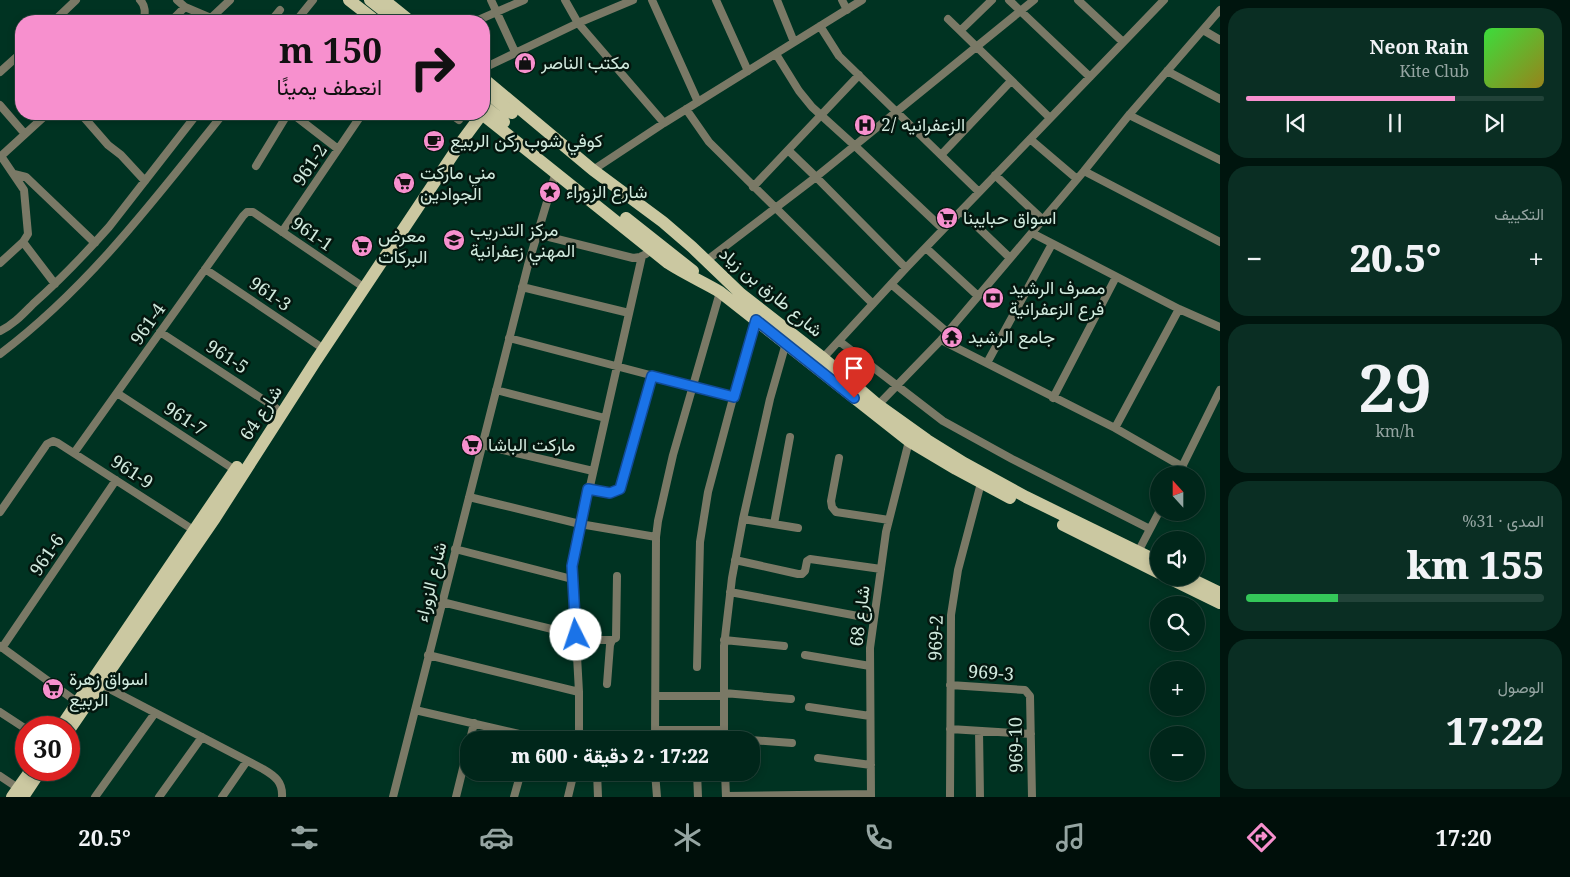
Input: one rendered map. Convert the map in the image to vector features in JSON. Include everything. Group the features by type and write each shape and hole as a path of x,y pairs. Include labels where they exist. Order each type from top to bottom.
{"main road":[{"path":"340,0 359,15"},
{"path":"349,0 368,15"},
{"path":"370,0 389,15"},
{"path":"384,0 403,15"},
{"path":"490,87 508,118 720,292"},
{"name":"شارع طارق بن زياد","path":"490,87 593,170 663,222 741,294 823,358 878,405 927,440 1026,497 1150,558"},
{"path":"490,109 508,118 741,294"},
{"name":"شارع طارق بن زياد","path":"490,119 556,172 647,253 720,292 909,441 980,483 1150,568"},
{"name":"شارع 64","path":"68,716 195,531 469,120"},
{"name":"شارع 64","path":"78,716 214,518 325,346 477,120"},
{"path":"1185,586 1220,603"},
{"path":"1205,586 1220,593"},
{"path":"18,794 24,781"},
{"path":"18,794 30,781"}],"street":[{"path":"60,15 76,0"},
{"path":"140,0 145,9 144,15"},
{"path":"178,0 185,7 203,15"},
{"path":"218,15 230,0"},
{"path":"301,15 313,0"},
{"path":"491,0 515,52"},
{"path":"489,15 524,0"},
{"path":"565,0 578,23 664,123"},
{"path":"490,65 578,23 633,0"},
{"path":"652,0 698,102"},
{"path":"716,0 748,71"},
{"path":"776,0 794,42"},
{"path":"842,0 847,10"},
{"path":"593,170 686,109 862,0"},
{"path":"961,30 992,0"},
{"path":"1010,0 1090,77"},
{"path":"706,261 816,176 1034,0"},
{"path":"1078,0 1123,42"},
{"path":"823,358 906,268 1161,1"},
{"path":"177,15 185,7"},
{"path":"276,15 280,10"},
{"path":"878,405 941,340 1084,171 1129,114 1220,10"},
{"path":"948,19 1050,118"},
{"path":"820,26 839,56 979,192"},
{"path":"1203,30 1220,40"},
{"path":"776,54 799,91 812,107 854,144 943,230"},
{"path":"1,69 15,58"},
{"path":"1167,71 1220,98"},
{"path":"753,187 859,75"},
{"path":"941,155 1011,81"},
{"path":"0,105 26,134"},
{"path":"686,109 709,142 873,304"},
{"path":"1129,114 1220,159"},
{"path":"0,263 23,242 28,234 24,190 1,157 41,120"},
{"path":"86,120 108,145 121,155 145,181"},
{"path":"0,331 9,326 55,284 94,244 192,120"},
{"path":"0,354 62,302 110,251 218,120"},
{"path":"256,166 284,120"},
{"path":"300,120 338,149"},
{"name":"961-2","path":"282,232 358,120"},
{"path":"1030,139 1077,179"},
{"path":"789,151 906,268"},
{"path":"1084,171 1220,242"},
{"name":"شارع الزوراء","path":"393,797 522,287 536,234 556,172"},
{"path":"14,174 26,177 94,244"},
{"path":"995,175 1043,220"},
{"path":"961,211 1010,258"},
{"name":"961-1","path":"247,212 253,212 358,284"},
{"name":"961-4","path":"74,454 247,212"},
{"path":"1032,233 1116,278 1220,327"},
{"path":"536,234 633,258 647,253"},
{"path":"23,242 55,284"},
{"path":"987,363 1052,244"},
{"path":"926,248 978,296"},
{"path":"579,731 579,692 572,566 616,366 647,253"},
{"name":"961-3","path":"205,269 318,345"},
{"path":"1053,398 1116,278"},
{"path":"891,284 947,332"},
{"path":"522,287 629,313"},
{"path":"702,731 655,730 656,537 673,455 720,292"},
{"path":"1115,428 1179,309"},
{"path":"698,667 700,542 708,492 756,320"},
{"name":"961-5","path":"160,332 276,408"},
{"path":"509,338 734,397"},
{"path":"941,340 1115,428 1181,466"},
{"path":"839,341 943,421 1012,459 1150,529"},
{"path":"724,731 724,640 735,560 770,399 786,344"},
{"path":"588,489 610,493 620,489 652,376"},
{"path":"496,390 605,418"},
{"path":"1183,466 1220,390"},
{"name":"961-7","path":"118,393 235,470"},
{"path":"774,524 790,437"},
{"name":"961-9","path":"1,510 47,444 52,441 58,443 195,531"},
{"name":"شارع 68","path":"871,795 870,648 889,520 909,441"},
{"path":"482,445 593,471"},
{"path":"839,458 831,501 832,507 836,512 889,520"},
{"name":"961-6","path":"1,647 116,480"},
{"name":"969-2","path":"950,797 951,615 958,570 980,483"},
{"path":"469,497 580,524 656,537"},
{"path":"743,519 798,528"},
{"path":"1138,552 1154,521"},
{"path":"455,549 572,578"},
{"path":"735,560 798,574 805,572 807,561 810,558 881,569"},
{"path":"607,684 610,645 612,640 616,638 617,576"},
{"path":"730,592 874,619"},
{"path":"442,602 576,637 612,640"},
{"path":"724,640 784,646"},
{"path":"1,647 77,702"},
{"path":"428,655 579,692"},
{"path":"805,656 870,666"},
{"path":"100,684 247,761 277,779 280,784 282,797"},
{"name":"969-3","path":"950,685 1025,690 1028,693"},
{"name":"969-10","path":"1028,693 1030,696 1032,797"},
{"path":"656,696 724,694 791,699"},
{"path":"809,707 870,716"},
{"path":"415,710 502,731"},
{"path":"0,712 15,722"},
{"path":"95,797 155,713"},
{"path":"472,731 474,724"},
{"path":"950,729 1031,734"},
{"path":"979,731 980,797"},
{"path":"160,797 202,737"},
{"path":"760,740 792,743"},
{"path":"818,758 871,765"},
{"path":"222,797 247,761"},
{"path":"0,776 18,794"},
{"path":"456,797 460,781"},
{"path":"514,797 518,781"},
{"path":"568,797 572,781"},
{"path":"597,781 598,797"},
{"path":"656,781 657,797"},
{"path":"698,781 698,797"},
{"path":"725,781 726,796 871,795"}],"place":[{"name":"مكتب الناصر","path":"525,63"},
{"name":"الزعفرانيه /2","path":"865,125"},
{"name":"كوفي شوب ركن الربيع","path":"434,141"},
{"name":"مني ماركت الجوادين","path":"404,183"},
{"name":"شارع الزوراء","path":"550,192"},
{"name":"اسواق حبايبنا","path":"947,218"},
{"name":"مركز التدريب المهني زعفرانية","path":"454,240"},
{"name":"معرض البركات","path":"362,246"},
{"name":"مصرف الرشيد فرع الزعفرانية","path":"993,298"},
{"name":"جامع الرشيد","path":"952,337"},
{"name":"ماركت الباشا","path":"472,445"},
{"name":"اسواق زهرة الربيع","path":"53,689"}],"route":[{"path":"576,635 572,566 588,489 610,493 620,489 652,376 734,397 756,320 854,398"}]}
